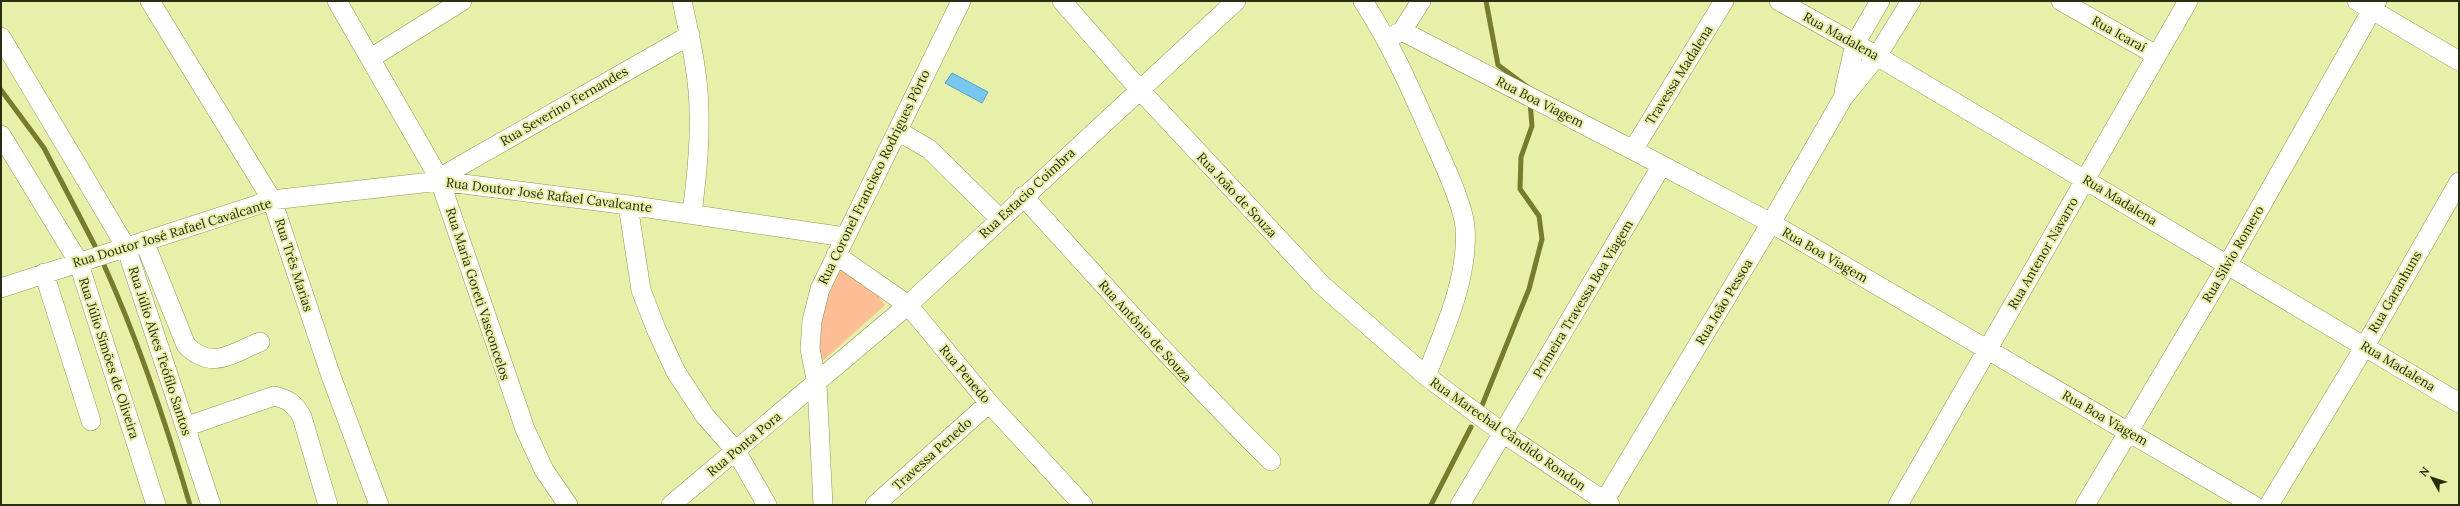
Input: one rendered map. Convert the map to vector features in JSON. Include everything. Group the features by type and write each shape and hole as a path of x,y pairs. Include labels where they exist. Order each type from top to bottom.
{"street":[{"name":"Rua Três Marias","path":"150,1 272,200 331,376 379,505"},
{"name":"Rua Maria Goreti Vasconcelos","path":"337,1 440,180 525,429 544,470 568,505"},
{"path":"371,58 462,1"},
{"path":"682,1 697,76 699,113 692,214"},
{"name":"Rua Coronel Francisco Rodrigues Pôrto","path":"823,505 817,384 810,350 812,321 820,289 961,1"},
{"name":"Rua João de Souza","path":"1062,1 1139,89 1322,285 1426,376"},
{"name":"Rua Estacio Coimbra","path":"817,384 908,305 1139,89 1236,1"},
{"path":"1363,1 1395,35 1450,176 1465,227 1461,275 1446,328 1426,376"},
{"path":"1395,35 1421,1"},
{"name":"Travessa Madalena","path":"1633,150 1724,1"},
{"name":"Rua Madalena","path":"1779,1 1877,56 2459,403"},
{"name":"Rua João Pessoa","path":"1843,98 1855,44 1880,1"},
{"name":"Rua João Pessoa","path":"1606,504 1843,98 1877,56 1911,1"},
{"name":"Rua Icaraí","path":"2061,1 2156,55"},
{"name":"Rua Antenor Navarro","path":"1898,505 1986,349 2086,180 2188,1"},
{"path":"2369,4 2459,61"},
{"name":"Rua Silvio Romero","path":"2085,505 2228,264 2369,4"},
{"name":"Rua Severino Fernandes","path":"440,180 690,35"},
{"name":"Rua Boa Viagem","path":"1395,35 1541,102 1771,223 2253,505"},
{"name":"Rua Júlio Alves Teófilo Santos","path":"1,37 135,244 185,427 211,505"},
{"path":"898,131 929,149 1000,219"},
{"name":"Rua Júlio Simões de Oliveira","path":"1,134 78,261 156,505"},
{"name":"Primeira Travessa Boa Viagem","path":"1503,433 1662,165"},
{"name":"Rua Doutor José Rafael Cavalcante","path":"1,288 78,261 272,200 440,180 692,214 845,237"},
{"name":"Rua Garanhuns","path":"2269,505 2365,346 2459,182"},
{"name":"Rua Antônio de Souza","path":"1024,196 1140,327 1202,393 1271,461"},
{"path":"628,205 641,290 656,329 676,372 705,416 736,451 766,505"},
{"path":"135,244 186,345 195,354 214,360 260,342"},
{"name":"Rua Penedo","path":"836,255 908,305 988,403 1077,503"},
{"path":"44,273 91,420"},
{"name":"Rua Marechal Cândido Rondon","path":"1426,376 1503,433 1606,504"},
{"name":"Rua Ponta Pora","path":"671,505 817,384"},
{"path":"185,427 274,396 285,398 296,406 302,417 328,505"},
{"name":"Travessa Penedo","path":"874,505 988,403"},
{"path":"1460,505 1503,433"}],"shaded area":[{"path":"841,251 885,305 818,365 815,327"}],"building":[{"path":"952,73 988,92 982,103 945,83"}],"waterway":[{"path":"1486,1 1498,65 1529,88"},
{"path":"1,90 44,148 95,246"},
{"path":"1481,408 1529,289 1542,239 1539,216 1520,189 1521,157 1532,126 1530,102"},
{"path":"104,265 129,323 151,383 190,505"},
{"path":"1431,505 1471,427"}]}
